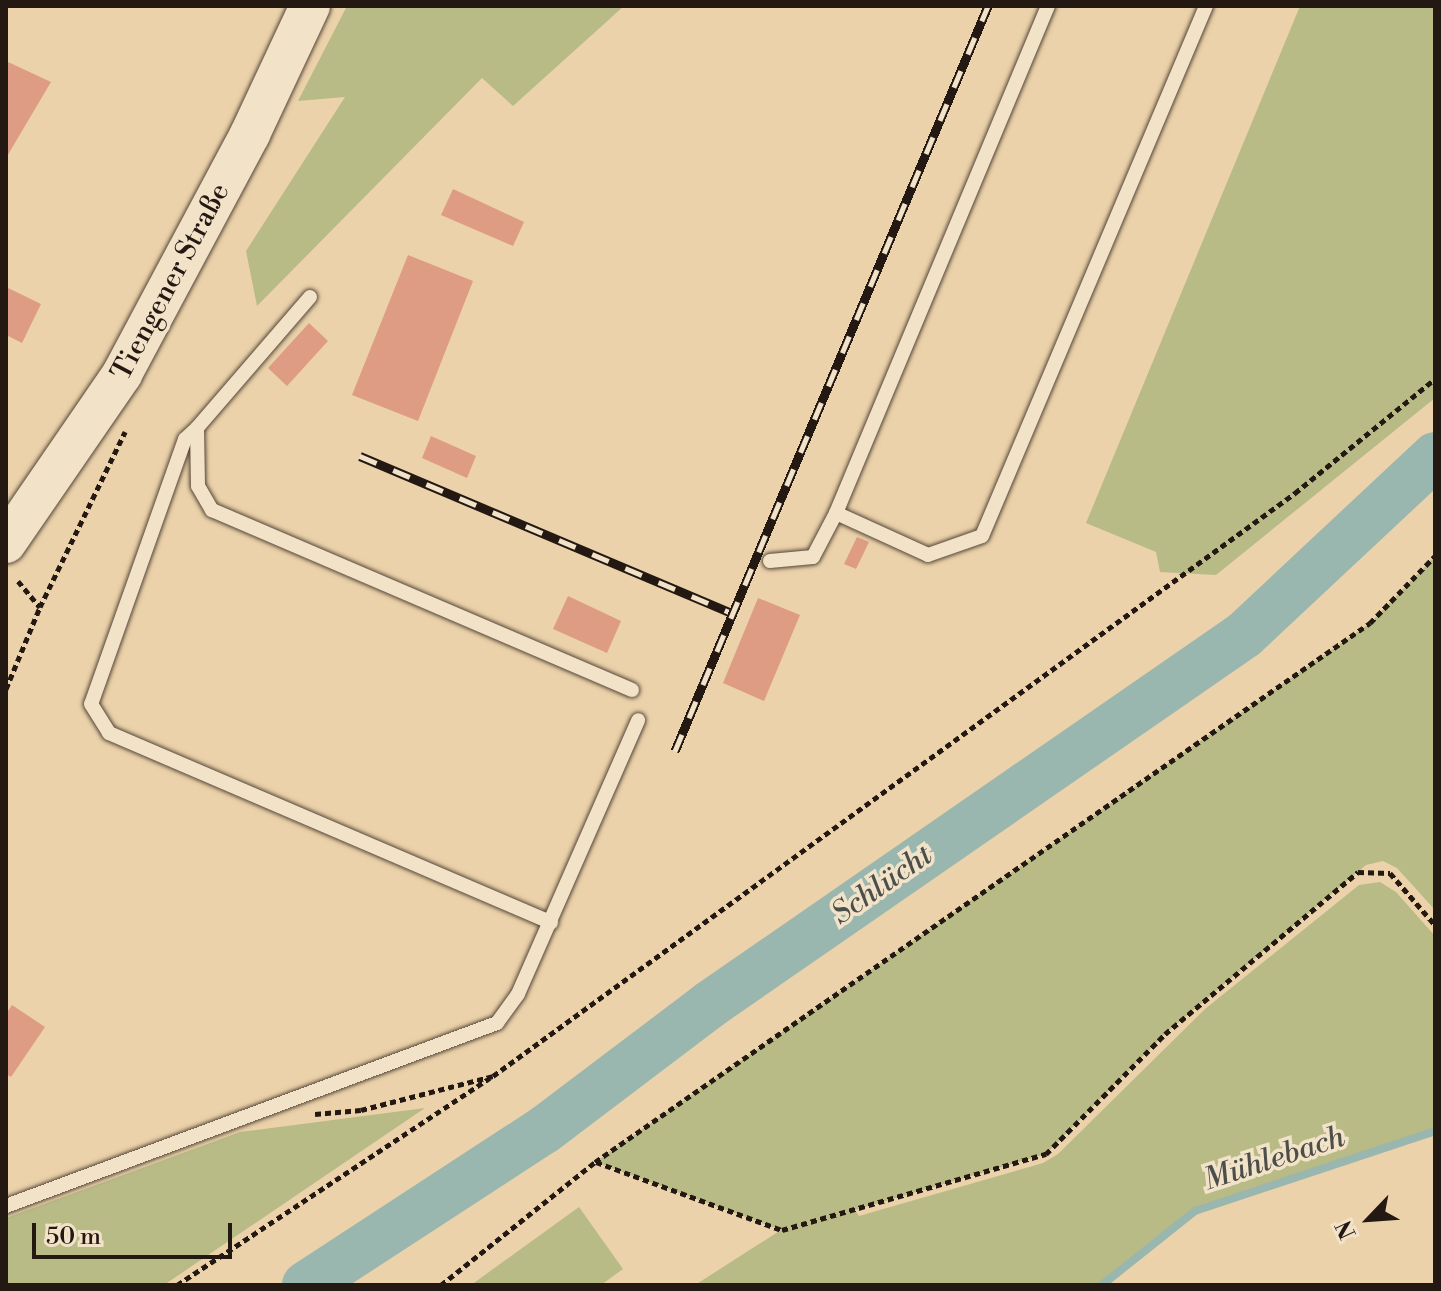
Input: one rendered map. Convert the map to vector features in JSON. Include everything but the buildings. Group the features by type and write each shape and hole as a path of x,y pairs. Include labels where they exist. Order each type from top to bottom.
{"main road":[{"name":"Tiengener Straße","path":"6,543 122,374 250,134 310,6"}],"lane":[{"path":"770,561 813,557 836,513 1048,6"},
{"path":"836,513 928,555 982,536 1206,6"},
{"path":"310,297 185,439 91,704 109,733 551,922"},
{"path":"197,428 198,486 212,510 632,690"},
{"path":"6,1206 497,1023 518,994 638,720"}],"path":[{"path":"177,1285 493,1076 1295,493 1435,379"},
{"path":"441,1285 595,1162 1370,623 1435,556"},
{"path":"18,581 40,607"},
{"path":"595,1162 782,1230 811,1222 1046,1154 1165,1034 1358,872 1390,873 1435,925"},
{"path":"300,1116 361,1110 493,1076"}],"green space":[{"path":"347,6 624,6 513,106 482,78 257,306 246,251 345,97 298,101"},
{"path":"1300,6 1435,6 1435,398 1216,575 1160,572 1156,552 1086,523"},
{"path":"1435,556 1435,910 1397,868 1383,861 1366,865 1165,1034 1046,1154 855,1210 859,1216 1043,1163 1058,1154 1205,1009 1359,885 1380,882 1396,892 1435,936 1435,1131 1195,1210 1102,1285 695,1285 781,1230 595,1162 1370,623"},
{"path":"425,1108 164,1285 6,1285 6,1218 240,1132"},
{"path":"579,1207 623,1269 601,1285 471,1285"}],"waterway":[{"name":"Schlücht","path":"306,1285 544,1130 709,1005 1244,635 1435,456"},
{"name":"Mühlebach","path":"1102,1285 1195,1211 1435,1131"}],"railway":[{"path":"675,751 988,6"},
{"path":"360,456 732,613"}]}
